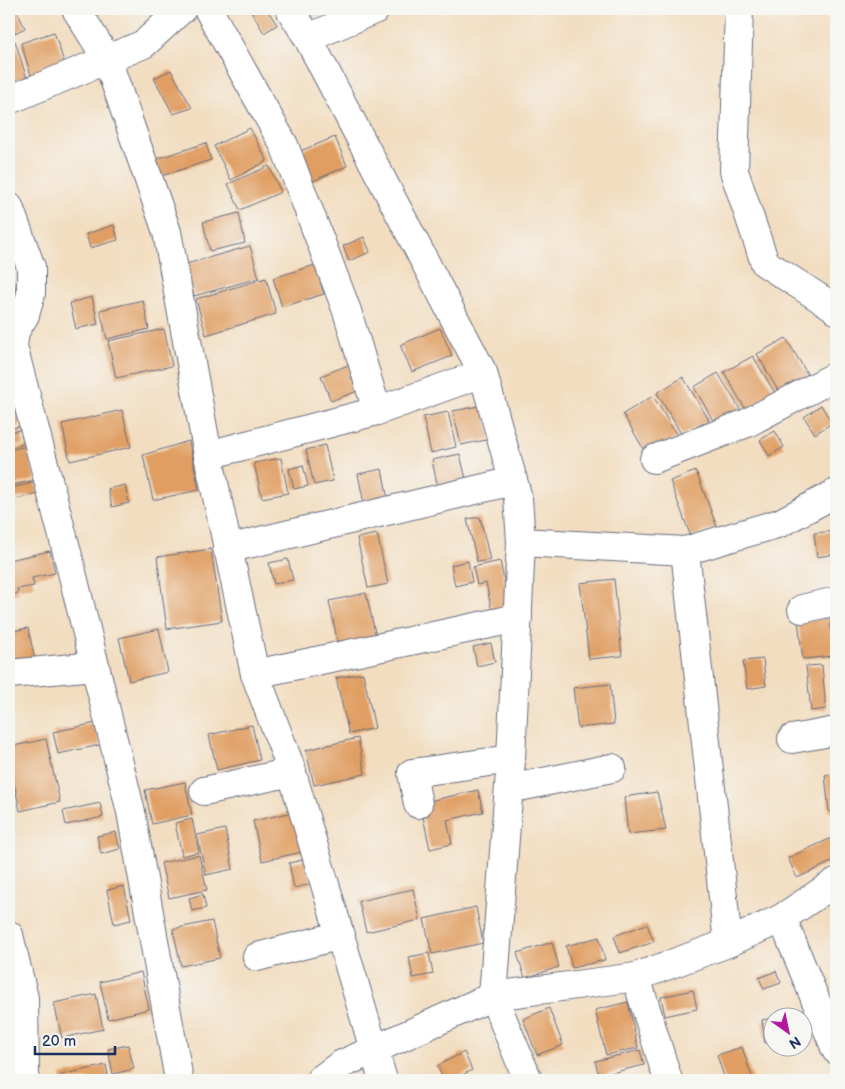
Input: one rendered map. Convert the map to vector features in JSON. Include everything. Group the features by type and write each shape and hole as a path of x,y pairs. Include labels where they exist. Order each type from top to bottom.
{"street":[{"path":"76,9 107,59 167,232 208,455 255,674 292,772 383,1080"},
{"path":"9,100 144,44 182,9"},
{"path":"208,9 284,145 347,311 377,411"},
{"path":"290,9 308,38 483,373 518,498 521,542 511,759 493,996 528,1080"},
{"path":"308,38 376,9"},
{"path":"739,9 734,170 766,263 836,310"},
{"path":"9,207 31,267 31,294 25,315 15,331 13,346 131,812 179,1080"},
{"path":"208,455 377,411 483,373"},
{"path":"654,459 747,423 836,376"},
{"path":"227,549 513,481"},
{"path":"521,542 685,552 780,523 836,493"},
{"path":"685,552 728,943"},
{"path":"802,609 836,601"},
{"path":"255,674 518,618"},
{"path":"9,674 95,666"},
{"path":"792,739 836,731"},
{"path":"418,804 412,774 511,759"},
{"path":"509,789 612,768"},
{"path":"204,791 292,772"},
{"path":"320,1080 340,1065 493,996 636,977 728,943 782,918 836,882"},
{"path":"782,918 836,1050"},
{"path":"9,935 24,998 24,1080"},
{"path":"257,957 341,935"},
{"path":"636,977 668,1080"}],"building":[{"path":"9,9 16,9 25,28 9,36"},
{"path":"267,9 277,25 264,33 251,11"},
{"path":"325,9 345,9 331,18"},
{"path":"54,32 67,71 33,82 21,43"},
{"path":"15,41 28,82 9,88 9,43"},
{"path":"171,70 192,108 173,114 154,78"},
{"path":"250,128 267,161 231,180 214,146"},
{"path":"335,137 347,166 311,182 298,152"},
{"path":"206,143 211,160 155,178 150,161"},
{"path":"269,166 281,192 240,210 228,184"},
{"path":"239,213 245,243 210,251 203,222"},
{"path":"114,225 118,240 90,248 86,234"},
{"path":"364,237 370,252 349,261 343,246"},
{"path":"250,246 259,278 194,296 186,264"},
{"path":"315,265 324,294 282,307 273,278"},
{"path":"12,276 22,314 9,318 9,277"},
{"path":"266,278 276,314 206,335 196,299"},
{"path":"92,297 98,324 76,329 70,303"},
{"path":"143,300 149,329 107,339 100,310"},
{"path":"440,328 452,356 412,372 400,345"},
{"path":"164,329 172,366 116,378 108,341"},
{"path":"786,338 812,382 783,399 757,354"},
{"path":"753,356 779,400 750,417 724,372"},
{"path":"353,363 363,389 331,401 321,376"},
{"path":"718,373 744,416 719,431 694,387"},
{"path":"683,377 709,420 682,435 657,393"},
{"path":"12,392 16,410 9,411 9,393"},
{"path":"653,396 678,437 647,455 623,414"},
{"path":"484,405 491,439 461,445 453,411"},
{"path":"821,405 832,423 815,434 804,417"},
{"path":"122,410 131,447 70,461 62,424"},
{"path":"17,412 20,426 9,429 9,413"},
{"path":"448,412 456,447 431,453 423,417"},
{"path":"21,430 24,444 9,448 9,432"},
{"path":"775,431 784,447 769,456 760,440"},
{"path":"189,441 199,490 153,500 143,455"},
{"path":"325,445 333,481 314,485 306,450"},
{"path":"27,446 35,480 9,486 9,450"},
{"path":"460,454 467,483 438,489 432,460"},
{"path":"281,458 288,493 262,498 254,463"},
{"path":"303,465 308,486 294,489 289,469"},
{"path":"382,469 389,504 365,509 358,474"},
{"path":"696,471 717,527 691,537 670,481"},
{"path":"36,482 38,494 14,499 11,488"},
{"path":"125,485 129,503 112,507 108,489"},
{"path":"480,517 490,560 477,562 467,519"},
{"path":"836,531 836,554 817,557 814,533"},
{"path":"377,534 388,584 368,588 357,538"},
{"path":"211,549 222,621 167,629 157,557"},
{"path":"50,551 55,573 32,578 34,586 17,589 18,593 9,595 9,560"},
{"path":"288,559 293,580 274,584 269,563"},
{"path":"468,561 472,582 455,586 451,565"},
{"path":"500,561 510,609 492,612 486,583 477,585 473,567"},
{"path":"614,579 622,656 589,659 580,583"},
{"path":"366,593 377,641 339,649 329,601"},
{"path":"830,618 834,656 803,659 798,621"},
{"path":"28,628 36,664 9,670 9,632"},
{"path":"159,629 168,672 129,681 119,638"},
{"path":"491,643 495,662 477,666 473,647"},
{"path":"763,659 766,686 747,689 743,661"},
{"path":"836,659 836,684 833,684 831,660"},
{"path":"822,665 826,709 811,711 806,666"},
{"path":"363,673 375,728 349,734 336,678"},
{"path":"610,684 614,724 578,728 573,688"},
{"path":"96,723 100,745 58,754 53,732"},
{"path":"252,725 260,760 217,770 209,735"},
{"path":"358,738 365,774 314,785 306,750"},
{"path":"46,739 60,802 20,811 9,759 9,747"},
{"path":"836,774 836,811 829,812 825,775"},
{"path":"185,782 192,815 152,824 145,790"},
{"path":"478,790 483,812 447,820 452,844 430,849 420,803"},
{"path":"657,792 666,830 628,834 624,797"},
{"path":"100,803 103,817 66,825 63,811"},
{"path":"302,810 311,850 262,861 253,821"},
{"path":"192,819 199,852 182,856 175,823"},
{"path":"225,829 233,869 206,875 197,835"},
{"path":"116,832 120,849 101,854 97,836"},
{"path":"836,836 836,860 797,878 788,858"},
{"path":"199,855 207,890 169,898 161,863"},
{"path":"307,859 312,884 294,888 289,863"},
{"path":"124,886 131,920 114,924 107,890"},
{"path":"413,889 420,920 366,932 359,901"},
{"path":"203,894 206,908 192,911 189,898"},
{"path":"476,907 483,943 432,954 424,919"},
{"path":"212,921 220,958 181,966 173,929"},
{"path":"647,924 654,942 620,953 614,936"},
{"path":"599,937 605,960 572,968 566,946"},
{"path":"552,942 559,967 525,978 517,953"},
{"path":"429,953 433,974 413,978 409,957"},
{"path":"776,971 781,983 764,989 759,978"},
{"path":"141,972 149,1009 108,1019 100,982"},
{"path":"693,990 697,1009 665,1016 661,997"},
{"path":"96,994 103,1029 62,1038 54,1003"},
{"path":"628,1002 638,1048 606,1055 595,1010"},
{"path":"549,1008 563,1045 537,1055 523,1019"},
{"path":"128,1045 134,1069 113,1074 108,1049"},
{"path":"742,1047 753,1080 725,1080 717,1055"},
{"path":"640,1050 644,1065 599,1076 595,1061"},
{"path":"464,1052 472,1070 452,1080 444,1080 437,1066"},
{"path":"106,1065 109,1080 62,1080 61,1075"}]}
